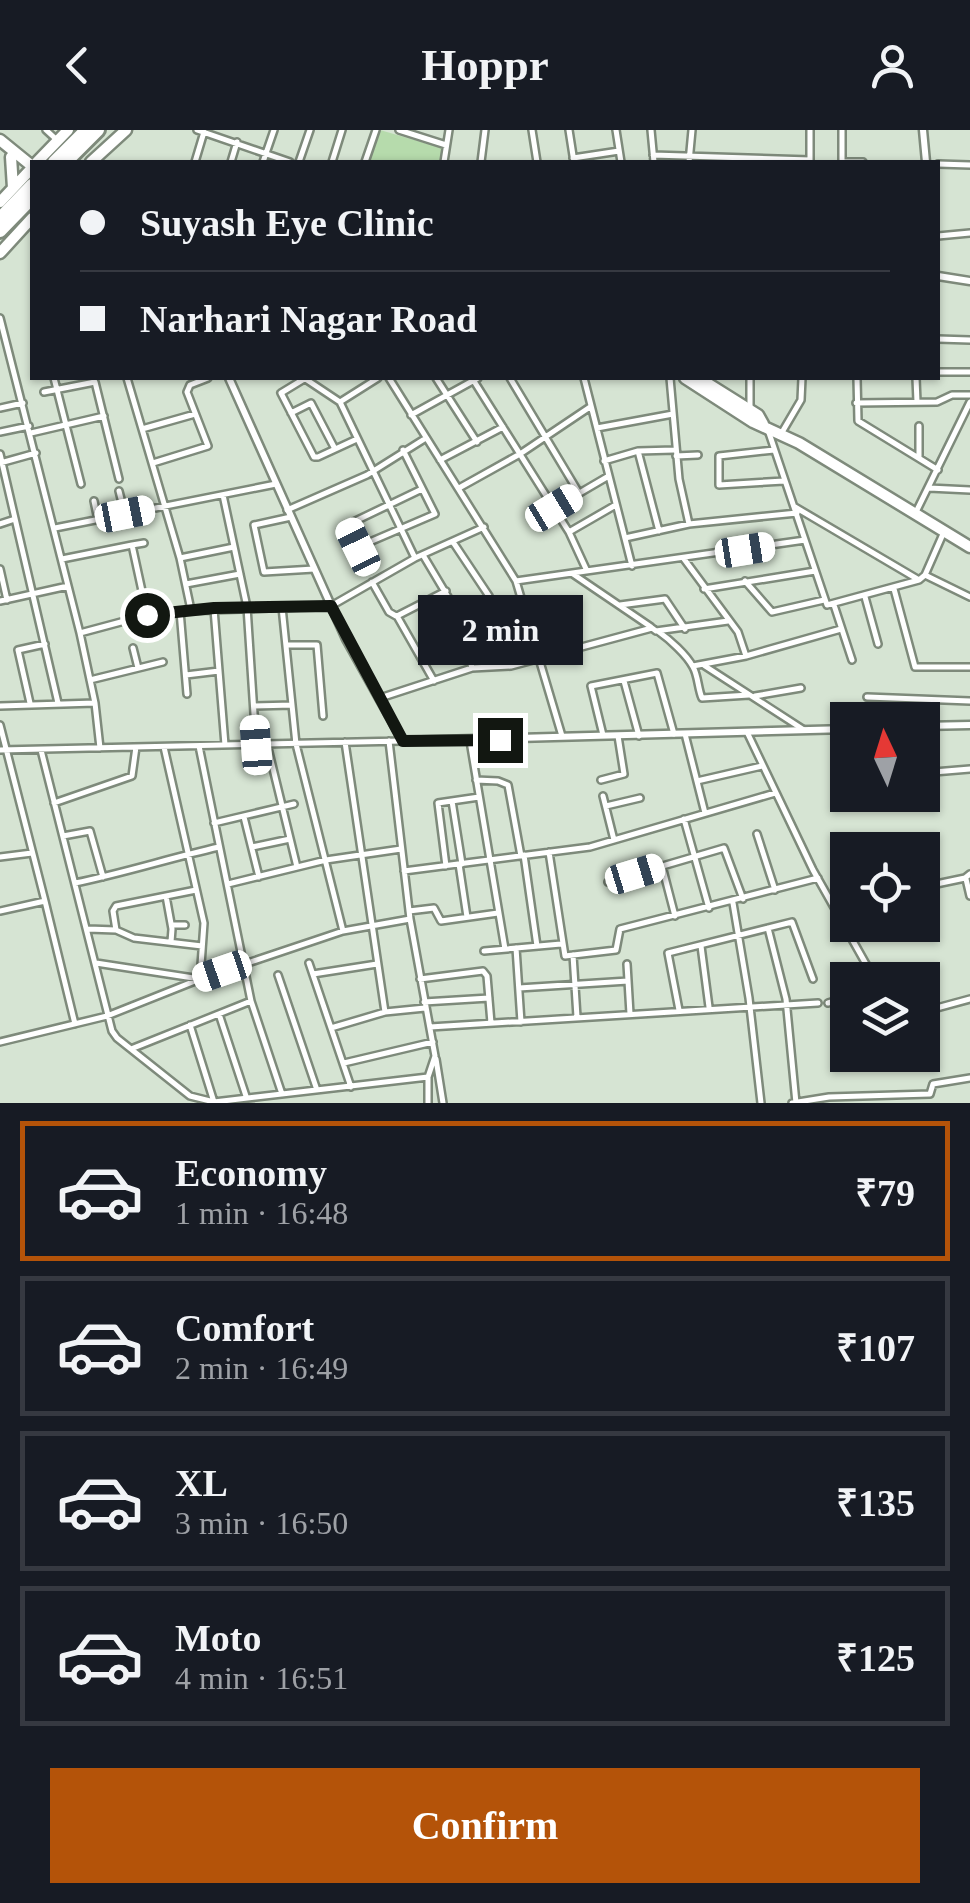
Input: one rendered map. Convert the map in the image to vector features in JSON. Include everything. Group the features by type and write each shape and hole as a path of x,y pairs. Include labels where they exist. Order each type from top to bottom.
{"highway":[{"path":"56,160 86,130"},
{"path":"68,160 98,130"},
{"path":"0,218 30,175"},
{"path":"0,231 30,200"}],"main road":[{"path":"42,160 68,130"},
{"path":"93,160 126,130"},
{"path":"0,140 30,168"},
{"path":"0,148 30,169"},
{"path":"11,157 12,189"},
{"path":"0,202 30,174"},
{"path":"0,253 30,220"},
{"path":"689,380 748,413"},
{"path":"702,380 765,426 970,547"}],"street":[{"path":"46,130 58,141"},
{"path":"264,160 274,130"},
{"path":"299,160 310,130"},
{"path":"333,160 342,130"},
{"path":"367,160 376,130"},
{"path":"399,130 446,146"},
{"path":"444,160 449,130"},
{"path":"481,160 486,130"},
{"path":"532,130 537,160"},
{"path":"570,130 573,160 619,151"},
{"path":"616,130 621,160"},
{"path":"651,130 654,159 776,160"},
{"path":"689,160 692,130"},
{"path":"810,130 810,160"},
{"path":"842,130 842,160"},
{"path":"923,130 926,160"},
{"path":"195,160 200,131 284,160"},
{"path":"231,160 237,142"},
{"path":"940,164 970,164"},
{"path":"940,236 970,234"},
{"path":"940,276 970,282"},
{"path":"0,318 80,633 100,748"},
{"path":"940,338 970,340"},
{"path":"940,372 970,372"},
{"path":"55,380 81,484"},
{"path":"128,380 180,558 191,610"},
{"path":"152,463 208,446 187,389 204,380"},
{"path":"230,380 331,606 403,741"},
{"path":"301,380 281,392 314,456 357,439"},
{"path":"307,380 340,402 415,558"},
{"path":"340,402 375,380"},
{"path":"389,380 516,581 563,738"},
{"path":"437,380 477,442"},
{"path":"411,415 472,380"},
{"path":"476,380 569,532 587,570"},
{"path":"511,380 579,493"},
{"path":"584,380 632,566"},
{"path":"670,380 676,453 688,524"},
{"path":"748,413 750,380"},
{"path":"780,434 801,400 802,380"},
{"path":"857,380 858,421 938,470"},
{"path":"916,380 917,402"},
{"path":"44,392 93,381 119,479"},
{"path":"856,403 937,402 952,396 970,399 915,514"},
{"path":"0,408 24,403"},
{"path":"290,413 312,404 335,450"},
{"path":"459,488 590,408"},
{"path":"142,429 196,414"},
{"path":"597,428 673,414"},
{"path":"0,432 66,425 104,416"},
{"path":"765,426 827,605 919,580 944,531"},
{"path":"918,458 919,426"},
{"path":"440,460 503,427"},
{"path":"956,435 970,435"},
{"path":"314,569 264,572 254,525 289,514 426,438"},
{"path":"404,450 435,514 358,547 347,525 422,489"},
{"path":"774,450 719,456 719,484 784,481"},
{"path":"604,461 638,451 698,455"},
{"path":"638,451 660,531"},
{"path":"1,463 36,453"},
{"path":"0,454 58,702"},
{"path":"554,508 608,477"},
{"path":"54,528 276,484"},
{"path":"929,488 970,490"},
{"path":"119,490 125,514"},
{"path":"223,495 247,607 256,745"},
{"path":"94,502 98,520"},
{"path":"569,532 616,505"},
{"path":"624,538 688,524 795,509 919,580"},
{"path":"0,524 15,519"},
{"path":"80,633 180,610 331,606 415,558 484,527"},
{"path":"516,581 805,540"},
{"path":"452,542 486,590 511,666"},
{"path":"62,559 144,543"},
{"path":"132,545 147,615"},
{"path":"180,558 234,548"},
{"path":"423,555 459,616 472,668"},
{"path":"684,560 739,634 746,656"},
{"path":"0,569 3,601 68,586"},
{"path":"704,589 815,571"},
{"path":"571,572 674,643 693,666 702,698 801,688"},
{"path":"186,584 240,574"},
{"path":"925,574 970,597"},
{"path":"746,580 772,612 824,600"},
{"path":"372,582 434,680"},
{"path":"894,589 915,667 970,667"},
{"path":"396,616 446,591"},
{"path":"865,597 878,644"},
{"path":"618,605 664,598 685,629"},
{"path":"525,611 577,603"},
{"path":"834,605 852,660"},
{"path":"282,606 296,744 344,930"},
{"path":"214,608 226,746"},
{"path":"180,610 188,694"},
{"path":"569,614 579,646"},
{"path":"380,698 472,668 511,666 654,629 685,629 728,621"},
{"path":"693,666 746,656 841,629"},
{"path":"30,702 18,650 46,644"},
{"path":"286,645 316,645 324,716"},
{"path":"133,648 138,668"},
{"path":"90,680 163,662"},
{"path":"702,664 804,730"},
{"path":"186,675 219,672"},
{"path":"604,737 590,688 657,673 674,734"},
{"path":"624,681 639,736"},
{"path":"867,696 970,701"},
{"path":"0,706 30,702 95,703"},
{"path":"254,706 292,705"},
{"path":"940,725 970,724"},
{"path":"0,725 2,750 33,853 75,1024"},
{"path":"2,750 830,729"},
{"path":"747,732 830,900"},
{"path":"685,734 705,812"},
{"path":"602,780 624,774 618,736"},
{"path":"390,741 410,919 443,1103"},
{"path":"470,741 504,949"},
{"path":"345,742 385,1012"},
{"path":"267,744 297,867"},
{"path":"199,746 251,1001 282,1094"},
{"path":"164,747 204,923 200,979"},
{"path":"54,804 132,776 136,748"},
{"path":"41,750 107,1016 114,1034 131,1050 190,1096 214,1102 428,1077"},
{"path":"697,781 762,766"},
{"path":"940,771 970,769"},
{"path":"476,780 498,780 508,785 537,946"},
{"path":"404,872 583,848 774,793"},
{"path":"603,796 614,840"},
{"path":"446,866 438,805 479,798"},
{"path":"606,806 640,798"},
{"path":"452,801 468,917"},
{"path":"214,822 294,804"},
{"path":"244,816 259,876"},
{"path":"684,819 709,908"},
{"path":"63,836 90,831 103,877"},
{"path":"757,834 775,890"},
{"path":"252,848 290,839"},
{"path":"74,883 219,847"},
{"path":"608,882 726,848 743,899"},
{"path":"228,884 326,860 401,850"},
{"path":"548,852 563,955 616,950 620,928 818,878"},
{"path":"0,857 33,853"},
{"path":"662,866 675,916"},
{"path":"940,883 968,876 970,896"},
{"path":"116,930 114,907 197,890"},
{"path":"166,896 171,942"},
{"path":"0,911 44,900"},
{"path":"733,902 761,1103"},
{"path":"409,911 434,908 442,921 499,913"},
{"path":"0,1042 107,1016 200,979 344,930 410,919"},
{"path":"679,1010 668,953 792,922 813,979"},
{"path":"172,925 185,925"},
{"path":"768,928 786,1002 794,1103 930,1094 933,1084 970,1078"},
{"path":"86,929 116,930 134,938 202,946"},
{"path":"484,952 562,944"},
{"path":"701,946 709,1008"},
{"path":"516,948 521,1022"},
{"path":"573,955 576,1018"},
{"path":"94,963 200,979"},
{"path":"309,963 351,1087"},
{"path":"313,974 377,964"},
{"path":"626,964 630,1014"},
{"path":"420,979 483,972 491,1024"},
{"path":"278,976 317,1090"},
{"path":"519,988 628,980"},
{"path":"332,1028 385,1012 489,998"},
{"path":"940,1007 970,999"},
{"path":"131,1050 251,1001"},
{"path":"430,1027 818,1002"},
{"path":"219,1014 246,1097"},
{"path":"190,1026 214,1102"},
{"path":"344,1064 432,1042"},
{"path":"428,1103 428,1077 435,1056"}],"green space":[{"path":"380,130 442,148 440,160 370,160"}],"route":[{"path":"147,615 214,608 331,606 403,741 500,740"}]}
